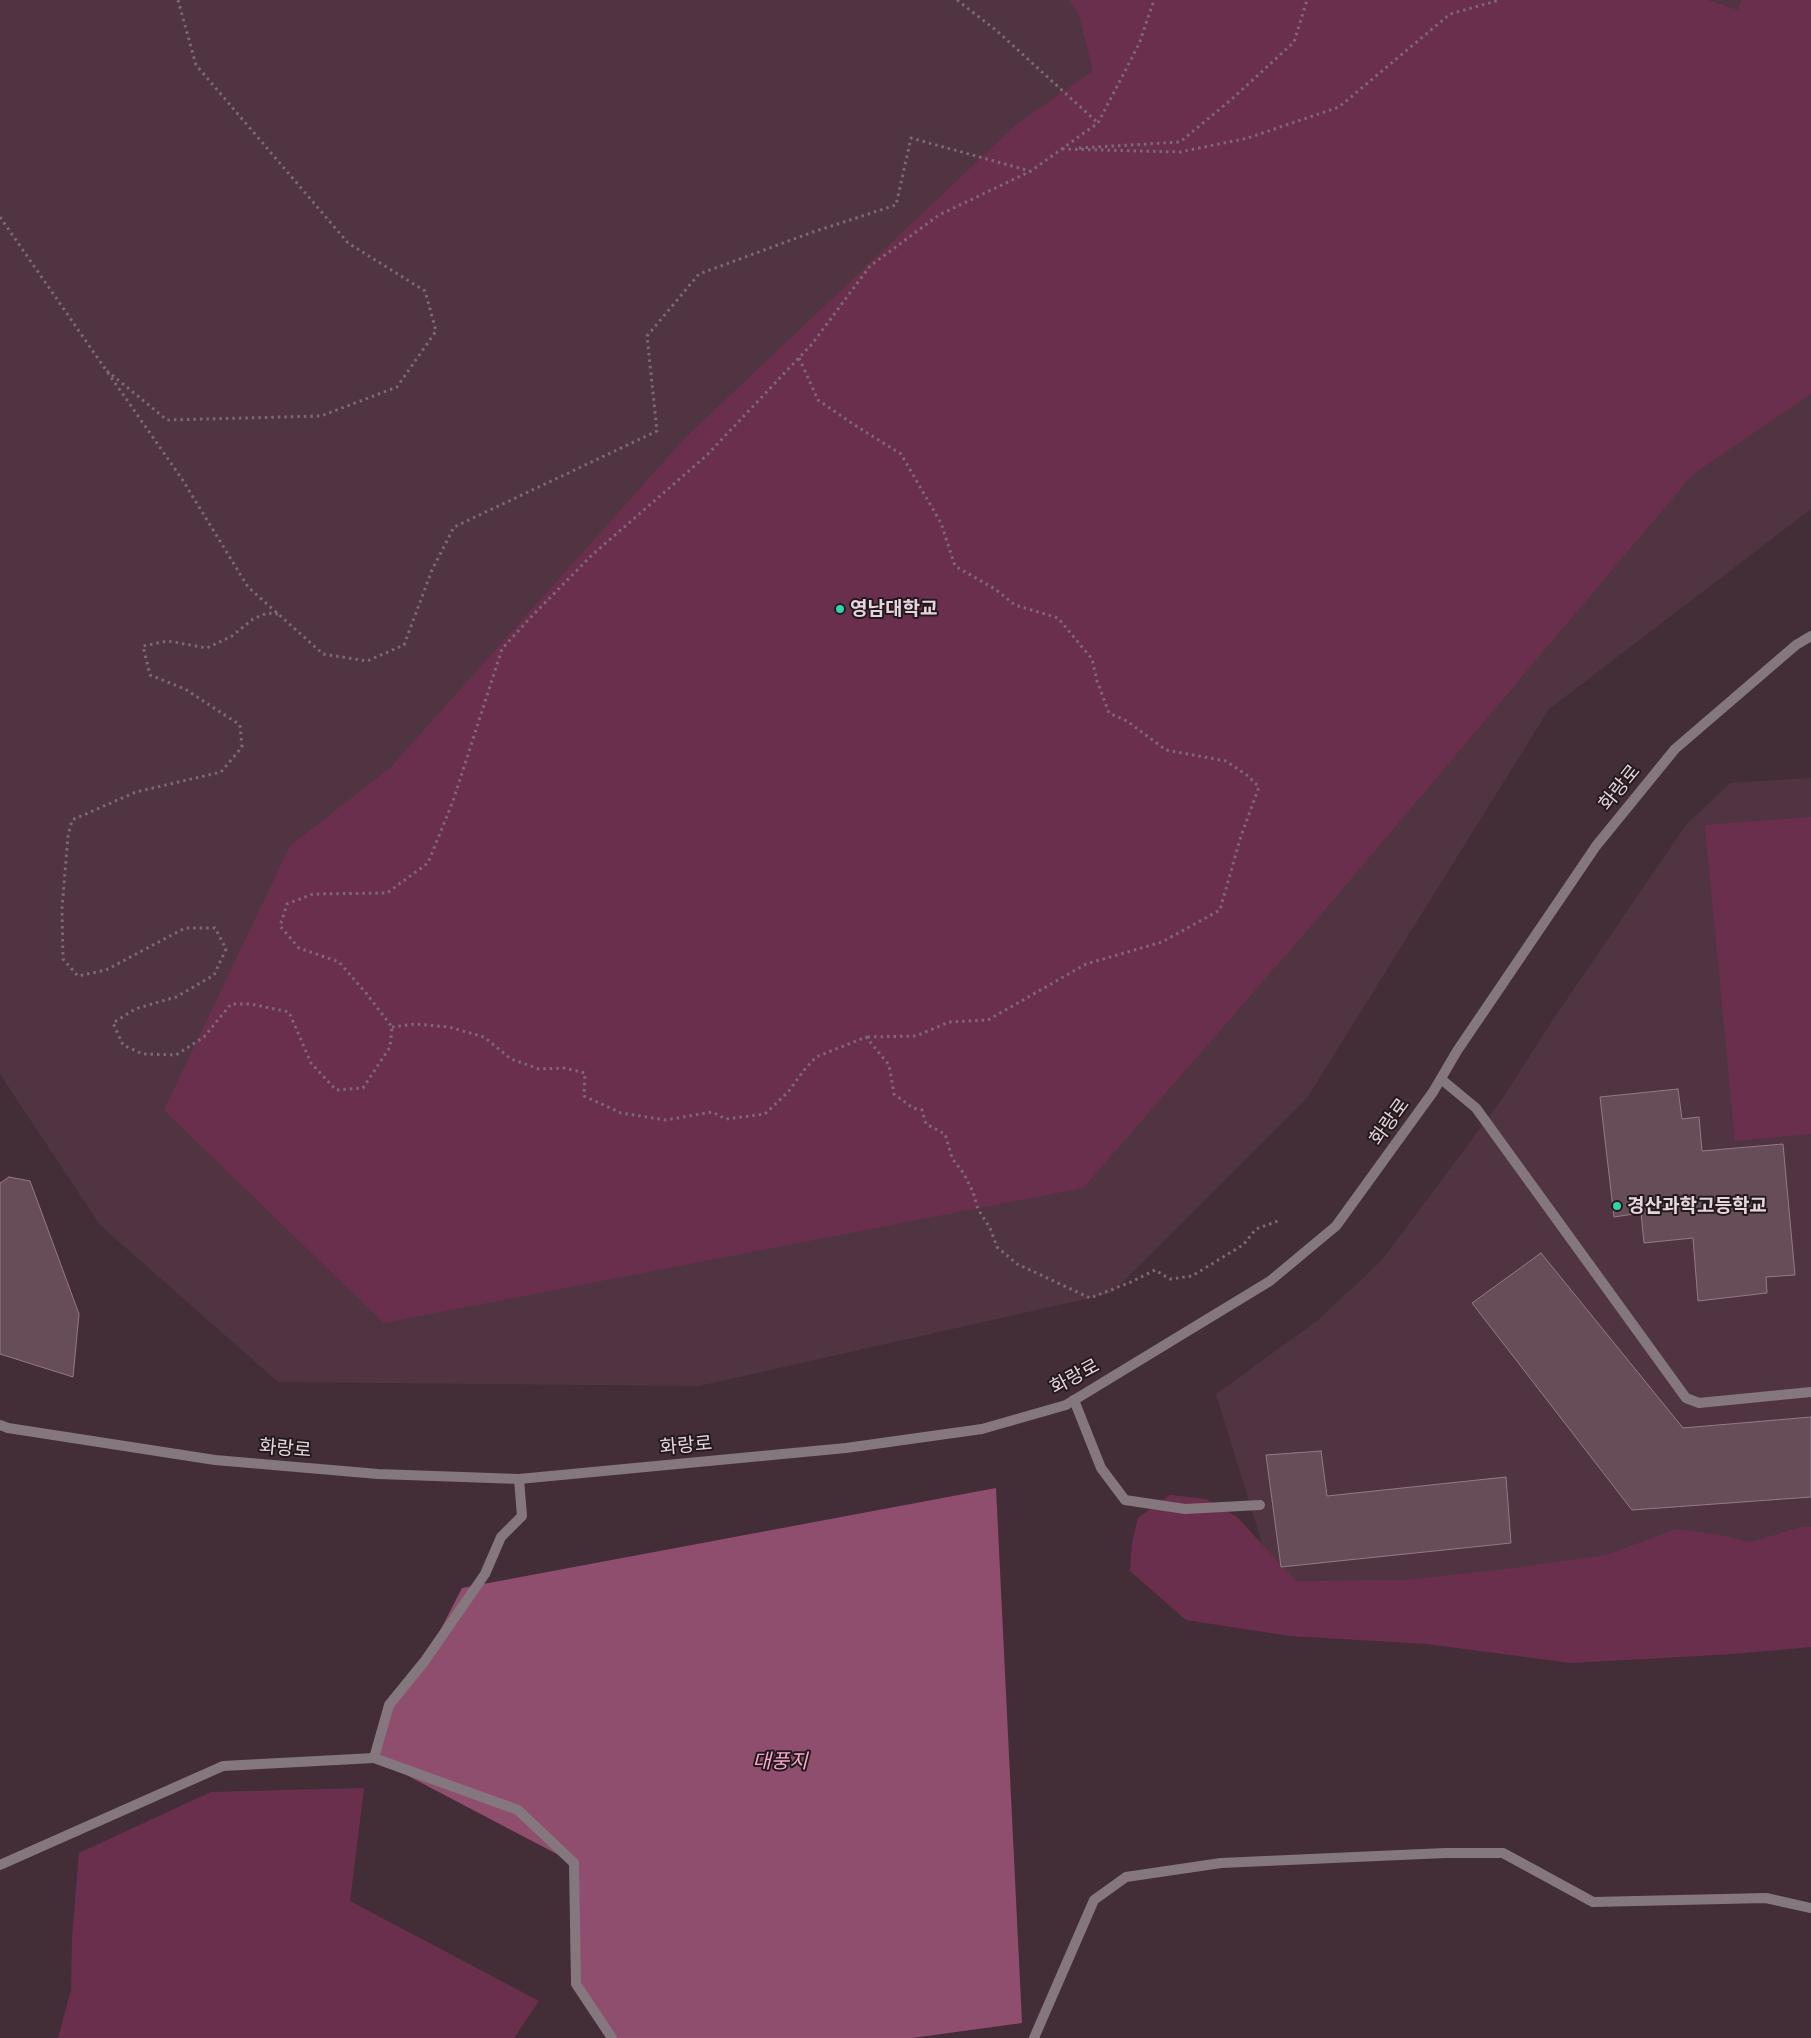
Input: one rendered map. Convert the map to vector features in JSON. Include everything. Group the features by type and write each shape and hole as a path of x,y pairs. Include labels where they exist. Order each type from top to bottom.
{"street":[{"name":"화랑로","path":"3,1427 215,1460 378,1474 519,1479 846,1448 982,1429 1066,1405 1270,1281 1336,1226 1441,1079 1457,1051 1596,846 1675,749 1796,645 1811,636"},
{"path":"1441,1079 1476,1108 1686,1398 1699,1403 1811,1392"},
{"path":"1074,1400 1101,1468 1125,1500 1186,1509 1260,1505"},
{"path":"374,1758 389,1705 424,1662 485,1574 501,1537 522,1516 519,1479"},
{"path":"0,1865 223,1766 374,1758 518,1810 574,1863 576,1984 612,2038"},
{"path":"1034,2038 1094,1900 1126,1877 1220,1863 1445,1853 1503,1853 1593,1902 1766,1898 1811,1908"}],"path":[{"path":"106,370 167,420 320,416 397,387 436,331 425,291 348,242 196,66 178,0"},
{"path":"957,0 996,31 1098,124"},
{"path":"278,614 267,613 253,619 232,636 207,648 168,641 143,646 150,674 185,690 240,725 242,746 221,772 136,792 72,820 68,836 62,909 63,959 78,976 106,970 185,928 215,928 226,949 214,975 176,997 135,1008 113,1023 123,1045 143,1054 176,1055 204,1037 230,1004 251,1004 289,1012 311,1063 336,1090 363,1088 390,1047 392,1027 339,962 299,948 280,926 287,904 313,894 388,893 428,863 453,801 502,649 592,555 706,456 812,344 870,266 939,215 1031,171 1098,124 1139,44 1154,0"},
{"path":"1062,150 1125,144 1180,142 1233,98 1294,42 1307,0"},
{"path":"1062,150 1180,152 1248,138 1338,107 1450,14 1500,0"},
{"path":"0,217 182,479 248,587 323,654 367,661 404,646 432,570 454,527 657,430 647,336 699,274 812,232 896,205 911,138 1031,171"},
{"path":"392,1027 415,1024 448,1028 484,1037 511,1058 539,1069 564,1068 585,1073 584,1096 621,1112 666,1120 712,1112 726,1119 765,1114 788,1092 804,1069 816,1057 866,1037 916,1036 949,1022 988,1020 1086,964 1162,942 1220,910 1241,836 1259,787 1248,776 1226,761 1166,750 1127,721 1109,713 1097,681 1092,660 1058,618 1015,605 995,589 955,566 941,523 901,454 818,400 799,358"},
{"path":"866,1037 889,1065 894,1094 913,1108 922,1110 926,1124 944,1134 952,1158 964,1174 973,1192 978,1209 990,1228 997,1247 1017,1264 1090,1298 1131,1282 1155,1270 1170,1278 1192,1276 1243,1245 1256,1229 1278,1220"}],"shaded area":[{"name":"영남대학교","path":"0,0 1811,0 1811,509 1549,709 1307,1098 1112,1293 699,1386 278,1382 100,1225 0,1074"},
{"path":"1069,0 1707,0 1738,10 1741,0 1811,0 1811,394 1693,474 1323,912 1083,1188 384,1323 164,1110 290,846 390,768 685,438 1017,124 1093,71 1079,15"},
{"name":"경산과학고등학교","path":"1811,778 1811,1550 1279,1598 1216,1394 1317,1321 1382,1260 1505,1095 1552,1021 1686,825 1730,783"},
{"path":"1811,817 1811,1134 1735,1141 1705,825"},
{"path":"1170,1495 1206,1499 1237,1517 1296,1581 1405,1580 1507,1569 1606,1555 1677,1529 1720,1535 1751,1542 1801,1527 1811,1527 1811,1647 1734,1654 1571,1663 1427,1644 1290,1636 1186,1620 1130,1571 1132,1543 1138,1518"},
{"path":"364,1788 350,1901 539,2001 514,2038 58,2038 71,1990 72,1938 79,1853 211,1792"}],"water":[{"name":"대풍지","path":"996,1488 1022,2023 912,2038 612,2038 576,1984 574,1863 374,1758 389,1705 424,1662 462,1588"}],"building":[{"path":"1678,1089 1682,1119 1699,1117 1702,1151 1783,1144 1795,1275 1766,1277 1767,1293 1698,1301 1693,1238 1644,1243 1641,1213 1614,1217 1600,1097"},
{"path":"9,1177 30,1181 79,1314 73,1377 0,1354 0,1183"},
{"path":"1541,1253 1683,1428 1811,1417 1811,1497 1632,1510 1472,1303"},
{"path":"1321,1451 1327,1496 1506,1477 1511,1543 1281,1567 1266,1455"}],"place":[{"name":"영남대학교","path":"840,609"},
{"name":"경산과학고등학교","path":"1617,1206"}]}
